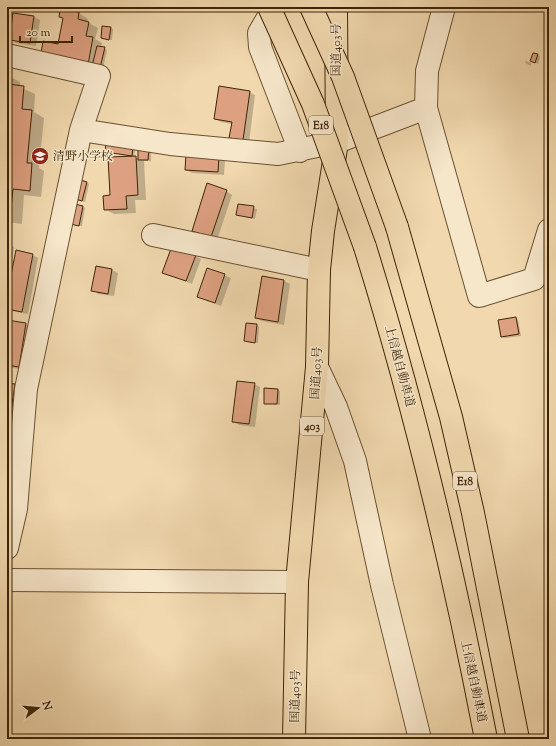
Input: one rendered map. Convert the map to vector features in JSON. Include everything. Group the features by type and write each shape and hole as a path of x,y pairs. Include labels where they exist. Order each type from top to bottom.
{"highway":[{"name":"上信越自動車道","path":"269,7 313,104 365,247 392,333 432,490 486,739"},
{"name":"E18","path":"311,7 343,77 397,227 451,417 473,513 518,739"},
{"name":"国道403号","path":"294,739 296,582 317,366 319,270 323,231 337,142 336,7"}],"street":[{"path":"274,7 259,33 260,47 300,150"},
{"path":"444,7 427,70 426,108 479,296 534,279 549,230"},
{"path":"7,55 99,76 82,130 26,389 16,510 7,548"},
{"path":"82,130 170,144 278,154 337,142 426,108"},
{"path":"153,235 319,270"},
{"path":"317,366 336,407 355,461 382,585 420,739"},
{"path":"7,580 296,582"}],"building":[{"path":"60,9 79,12 78,19 89,22 86,36 93,37 88,65 41,53 43,41 58,44 63,18 59,17"},
{"path":"13,13 34,16 30,43 9,40"},
{"path":"102,26 111,27 109,40 101,38"},
{"path":"97,46 105,47 100,68 92,66"},
{"path":"533,53 538,54 535,63 530,61"},
{"path":"7,74 9,74 8,84 24,86 22,109 32,110 27,163 32,163 30,191 13,189 10,218 7,217"},
{"path":"219,86 250,91 243,140 229,138 232,122 214,119"},
{"path":"106,141 133,145 132,156 105,152"},
{"path":"138,148 149,148 148,160 138,160"},
{"path":"186,154 219,156 218,172 185,170"},
{"path":"136,156 138,195 126,196 127,209 104,210 103,196 110,195 108,157"},
{"path":"77,179 87,182 82,201 73,198"},
{"path":"207,183 227,190 211,237 192,231"},
{"path":"70,203 83,206 79,226 66,223"},
{"path":"238,204 254,206 252,218 236,215"},
{"path":"172,246 196,255 186,281 162,273"},
{"path":"16,250 33,254 22,312 7,309 7,295"},
{"path":"96,266 112,269 108,294 91,291"},
{"path":"207,268 225,274 215,303 197,297"},
{"path":"262,276 284,280 278,322 255,318"},
{"path":"516,317 519,334 501,337 498,320"},
{"path":"7,320 26,323 19,367 7,365"},
{"path":"246,323 257,324 255,343 244,341"},
{"path":"237,381 255,383 249,424 232,422"},
{"path":"7,383 15,384 10,418 7,418"},
{"path":"264,388 278,389 277,404 264,404"}],"place":[{"name":"清野小学校","path":"40,156"}]}
